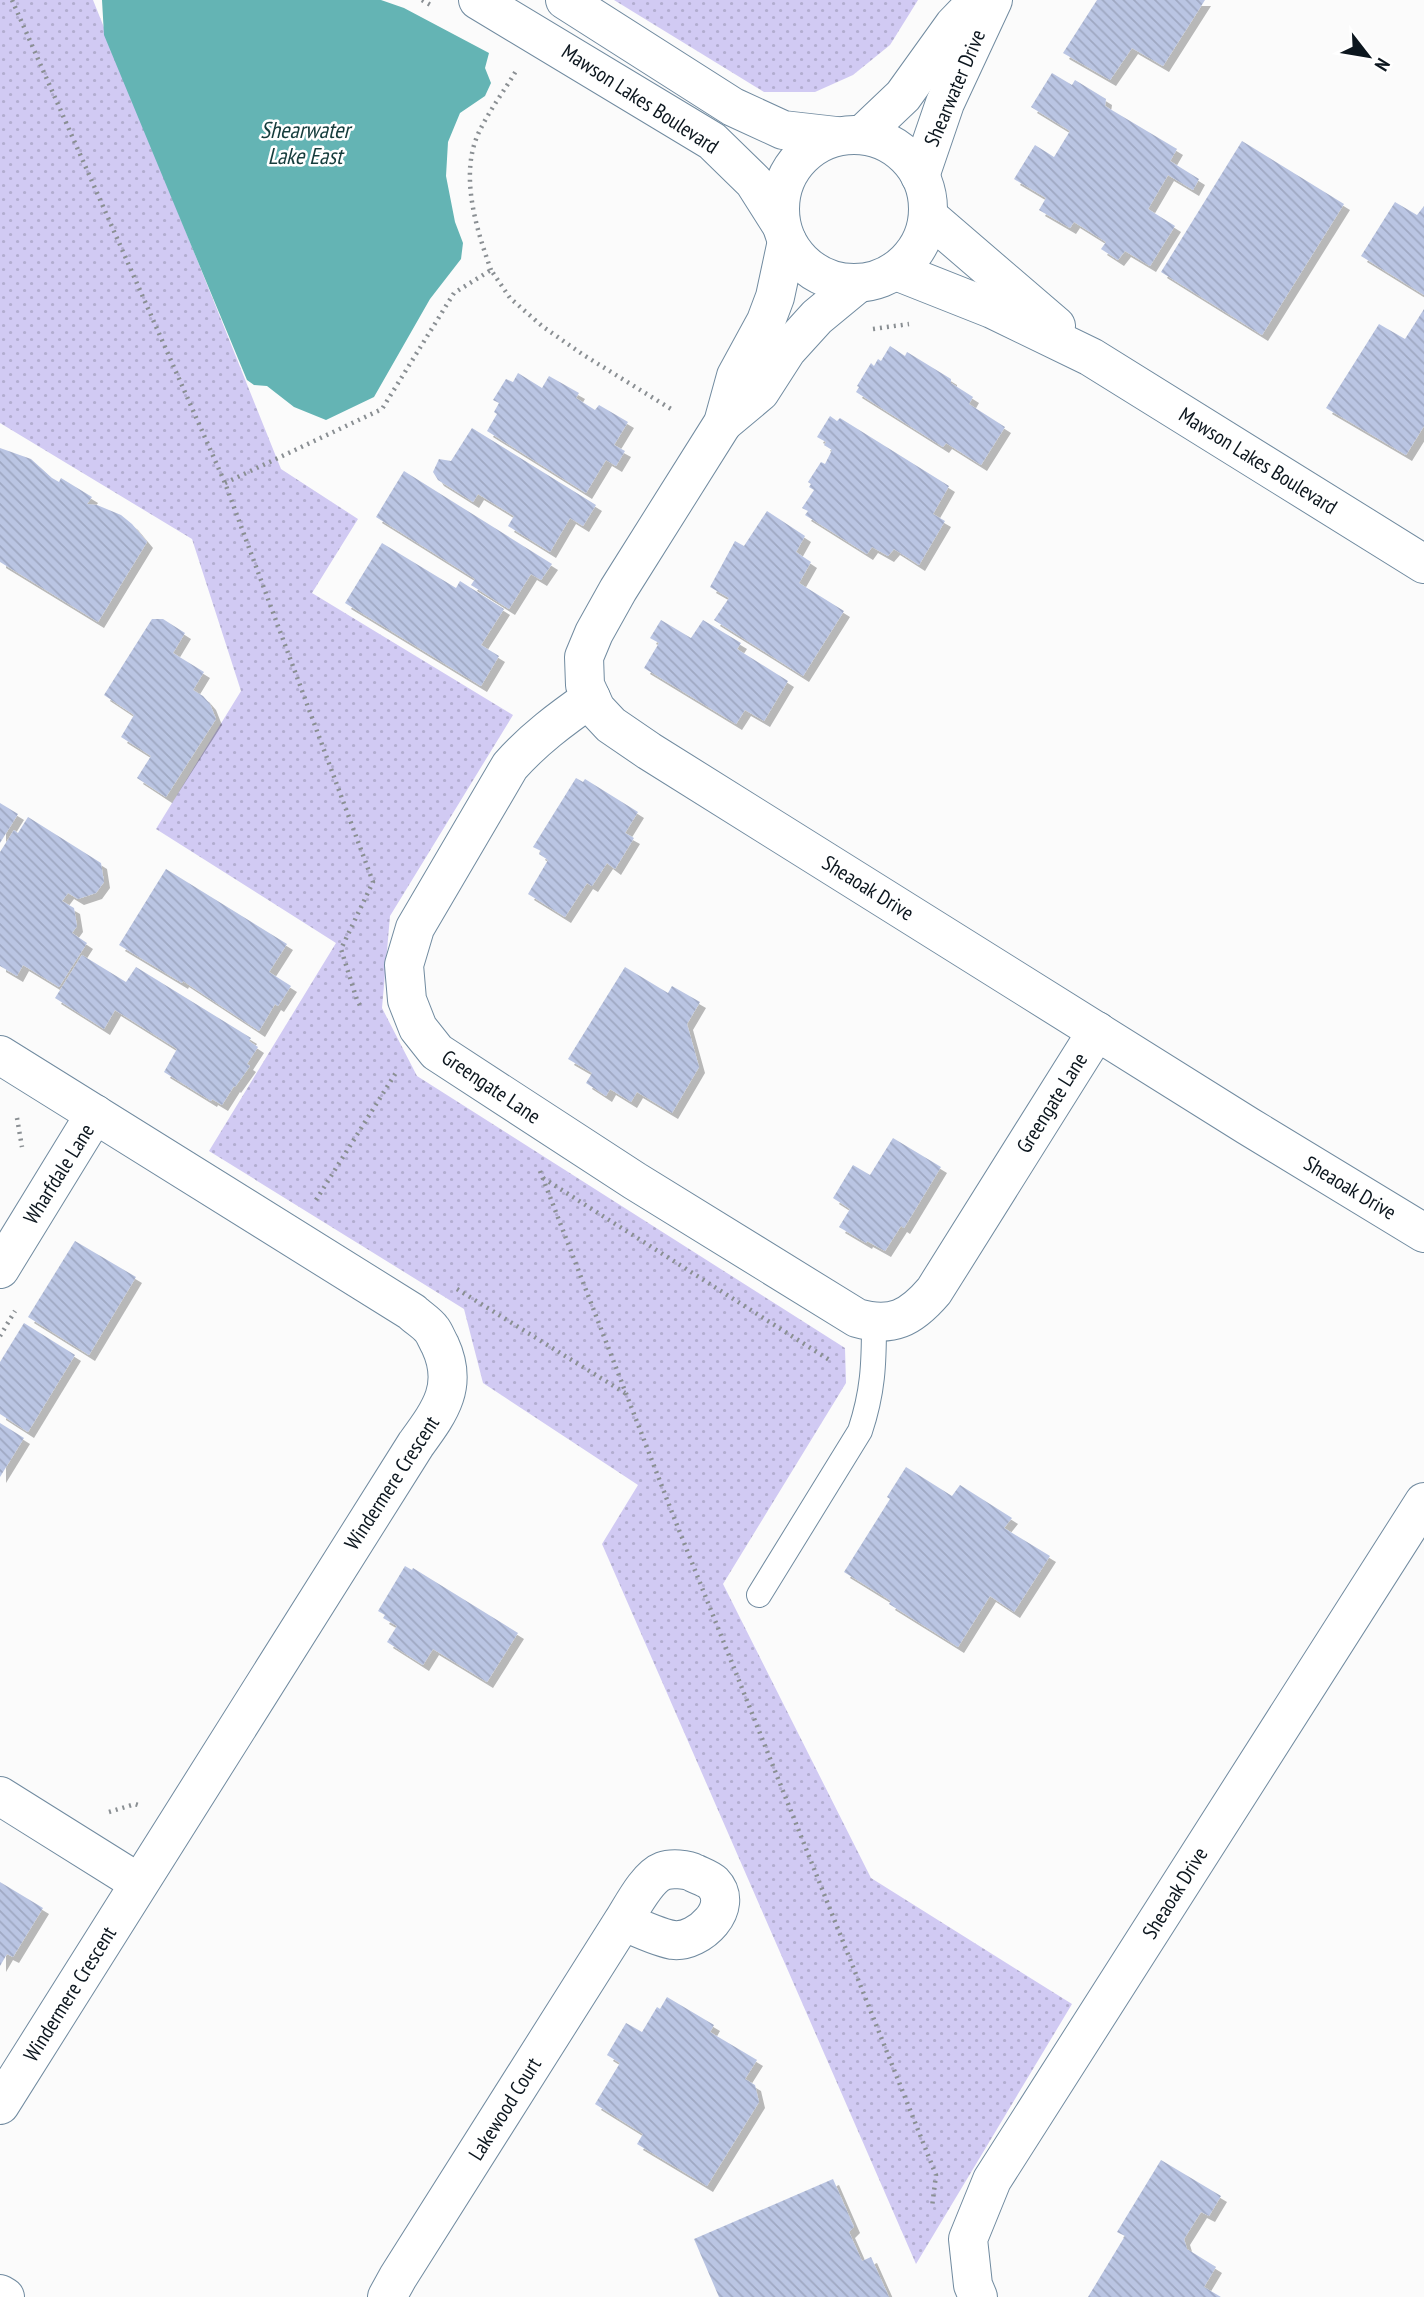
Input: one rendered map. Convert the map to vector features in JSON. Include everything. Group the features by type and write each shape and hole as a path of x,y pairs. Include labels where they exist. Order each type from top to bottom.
{"street":[{"name":"Mawson Lakes Boulevard","path":"478,0 712,141 754,182 783,232"},
{"name":"Mawson Lakes Boulevard","path":"565,0 733,107 783,130 849,135"},
{"name":"Shearwater Drive","path":"849,135 903,96 954,25 978,0"},
{"name":"Shearwater Drive","path":"919,176 945,103 993,0"},
{"path":"849,135 894,145 916,168 927,192 928,216 922,240 909,260 896,271 872,283 847,284 818,276 793,255 783,232 779,195 790,168 809,149 849,135"},
{"name":"Mawson Lakes Boulevard","path":"928,216 1091,357"},
{"name":"Sheaoak Drive","path":"783,232 775,297 766,321 736,376 723,423 618,590 584,657 585,685 596,709 611,725 649,751 1424,1233"},
{"name":"Mawson Lakes Boulevard","path":"896,271 992,309 1091,357 1424,564"},
{"name":"Sheaoak Drive","path":"723,423 761,393 787,350 817,317 857,284"},
{"name":"Greengate Lane","path":"591,698 555,722 510,766 415,928 404,965 407,1000 418,1028 437,1052 635,1181 857,1318 874,1323 895,1321 918,1310 934,1291 1097,1031"},
{"name":"Windermere Crescent","path":"0,1055 412,1312 433,1331 446,1357 448,1370 446,1393 438,1414 416,1444 0,2105"},
{"name":"Wharfdale Lane","path":"0,1269 95,1114"},
{"name":"Sheaoak Drive","path":"978,2297 973,2285 968,2239 992,2180 1424,1502"},
{"path":"0,1796 139,1883"},
{"name":"Lakewood Court","path":"387,2297 623,1921"},
{"path":"0,2294 5,2297"}],"lane":[{"path":"759,1595 860,1431 869,1404 874,1372 874,1323"}],"path":[{"path":"522,61 478,133 469,167 482,246 491,270 510,298 542,326 671,409"},
{"path":"225,483 382,409 454,293 491,270"},
{"path":"863,331 914,324"},
{"path":"314,1202 403,1062"},
{"path":"16,1115 23,1154"},
{"path":"542,1178 831,1361"},
{"path":"455,1288 626,1393"},
{"path":"0,1336 22,1300"},
{"path":"103,1814 135,1804 175,1828"}],"shaded area":[{"path":"0,0 93,0 281,469 358,519 312,593 513,715 390,916 382,1008 417,1076 845,1348 846,1383 723,1584 871,1878 1072,2004 916,2264 602,1544 638,1485 483,1383 464,1309 209,1151 336,943 156,829 241,691 192,539 0,423"},
{"path":"614,0 918,0 890,45 853,75 815,92 764,92"}],"water":[{"name":"Shearwater Lake East","path":"102,0 381,0 404,8 489,53 485,68 491,83 485,96 460,113 448,142 446,176 455,222 463,243 461,259 430,299 374,397 326,420 294,407 267,386 254,385 247,380 104,35"}],"building":[{"path":"1097,0 1205,0 1163,66 1132,48 1110,80 1063,53"},
{"path":"1052,73 1072,85 1075,80 1106,99 1105,106 1177,149 1170,161 1199,179 1193,190 1168,175 1148,209 1175,226 1150,266 1125,251 1118,260 1101,249 1106,242 1074,222 1070,228 1039,210 1046,198 1014,179 1035,145 1054,157 1070,131 1031,107"},
{"path":"1242,141 1344,204 1262,335 1161,272"},
{"path":"1395,202 1417,215 1424,206 1424,295 1361,256"},
{"path":"1424,309 1424,426 1406,455 1326,408 1379,324 1405,339"},
{"path":"890,346 905,356 907,352 951,379 951,383 973,397 969,404 1005,427 981,465 946,443 943,447 856,392 871,363 874,366 878,359 881,361"},
{"path":"518,373 542,388 549,376 579,393 576,398 595,410 599,405 628,422 614,445 625,451 616,466 606,460 586,493 487,431 497,414 494,412 499,403 493,400 506,379 513,382"},
{"path":"830,416 837,421 840,418 949,486 933,514 945,521 919,565 894,549 888,556 872,547 867,554 805,515 808,511 802,508 814,490 809,487 811,484 808,482 821,462 825,464 832,450 824,445 826,442 817,437"},
{"path":"472,428 596,505 583,526 570,518 550,552 508,526 514,516 478,494 473,502 438,480 433,472 439,459 451,461"},
{"path":"0,448 31,459 52,478 59,482 61,478 92,497 87,504 97,505 121,515 147,542 98,622 0,562"},
{"path":"404,471 552,564 541,580 531,574 509,609 471,585 475,579 376,517"},
{"path":"767,511 805,536 796,552 811,562 799,583 844,611 803,676 714,620 729,598 710,587 735,541 744,546"},
{"path":"382,543 456,588 460,581 504,609 481,645 499,656 481,686 345,603"},
{"path":"152,619 163,619 185,633 173,653 204,672 193,690 210,704 216,719 166,797 137,778 151,756 121,737 134,715 104,695"},
{"path":"661,620 691,638 703,620 741,643 737,649 788,681 764,721 745,710 736,724 644,668 659,643 650,638"},
{"path":"576,778 583,782 585,779 638,812 625,833 634,838 615,869 607,863 592,886 587,883 565,917 528,894 548,860 539,854 541,851 533,847"},
{"path":"0,803 18,814 0,843"},
{"path":"28,817 101,863 104,882 96,893 78,899 68,893 62,901 74,908 77,926 72,933 87,943 59,987 23,965 17,976 0,966 0,852 14,830 18,833"},
{"path":"166,869 287,944 269,972 291,986 278,1006 275,1004 259,1031 183,981 182,983 119,945"},
{"path":"82,955 126,982 136,967 251,1038 249,1041 258,1047 247,1064 250,1066 222,1105 164,1072 177,1049 115,1010 104,1029 55,998"},
{"path":"625,967 668,993 672,986 700,1002 687,1024 699,1067 672,1113 637,1092 631,1102 610,1089 606,1096 586,1083 592,1073 568,1059"},
{"path":"893,1138 941,1167 904,1228 901,1226 885,1251 839,1227 850,1209 833,1198 853,1165 870,1175"},
{"path":"75,1241 136,1277 89,1355 28,1317"},
{"path":"24,1323 75,1355 28,1432 0,1414 0,1362"},
{"path":"0,1423 24,1438 0,1477"},
{"path":"906,1467 952,1496 960,1485 1012,1518 1004,1528 1050,1556 1014,1612 990,1596 958,1647 844,1572 890,1499 887,1497"},
{"path":"405,1566 412,1570 413,1568 518,1633 487,1682 433,1649 423,1665 387,1642 397,1626 383,1618 385,1615 378,1611"},
{"path":"0,1882 43,1908 13,1957 7,1954 0,1966"},
{"path":"667,1997 714,2025 710,2032 757,2060 745,2079 755,2085 759,2102 707,2186 637,2144 643,2134 595,2104 620,2063 607,2055 626,2023 642,2032 657,2007 660,2009"},
{"path":"1161,2160 1221,2196 1209,2216 1201,2212 1184,2239 1187,2249 1216,2267 1204,2287 1221,2297 1088,2297 1125,2236 1117,2232"},
{"path":"833,2179 854,2227 849,2232 862,2261 871,2257 889,2297 719,2297 694,2239"}]}
